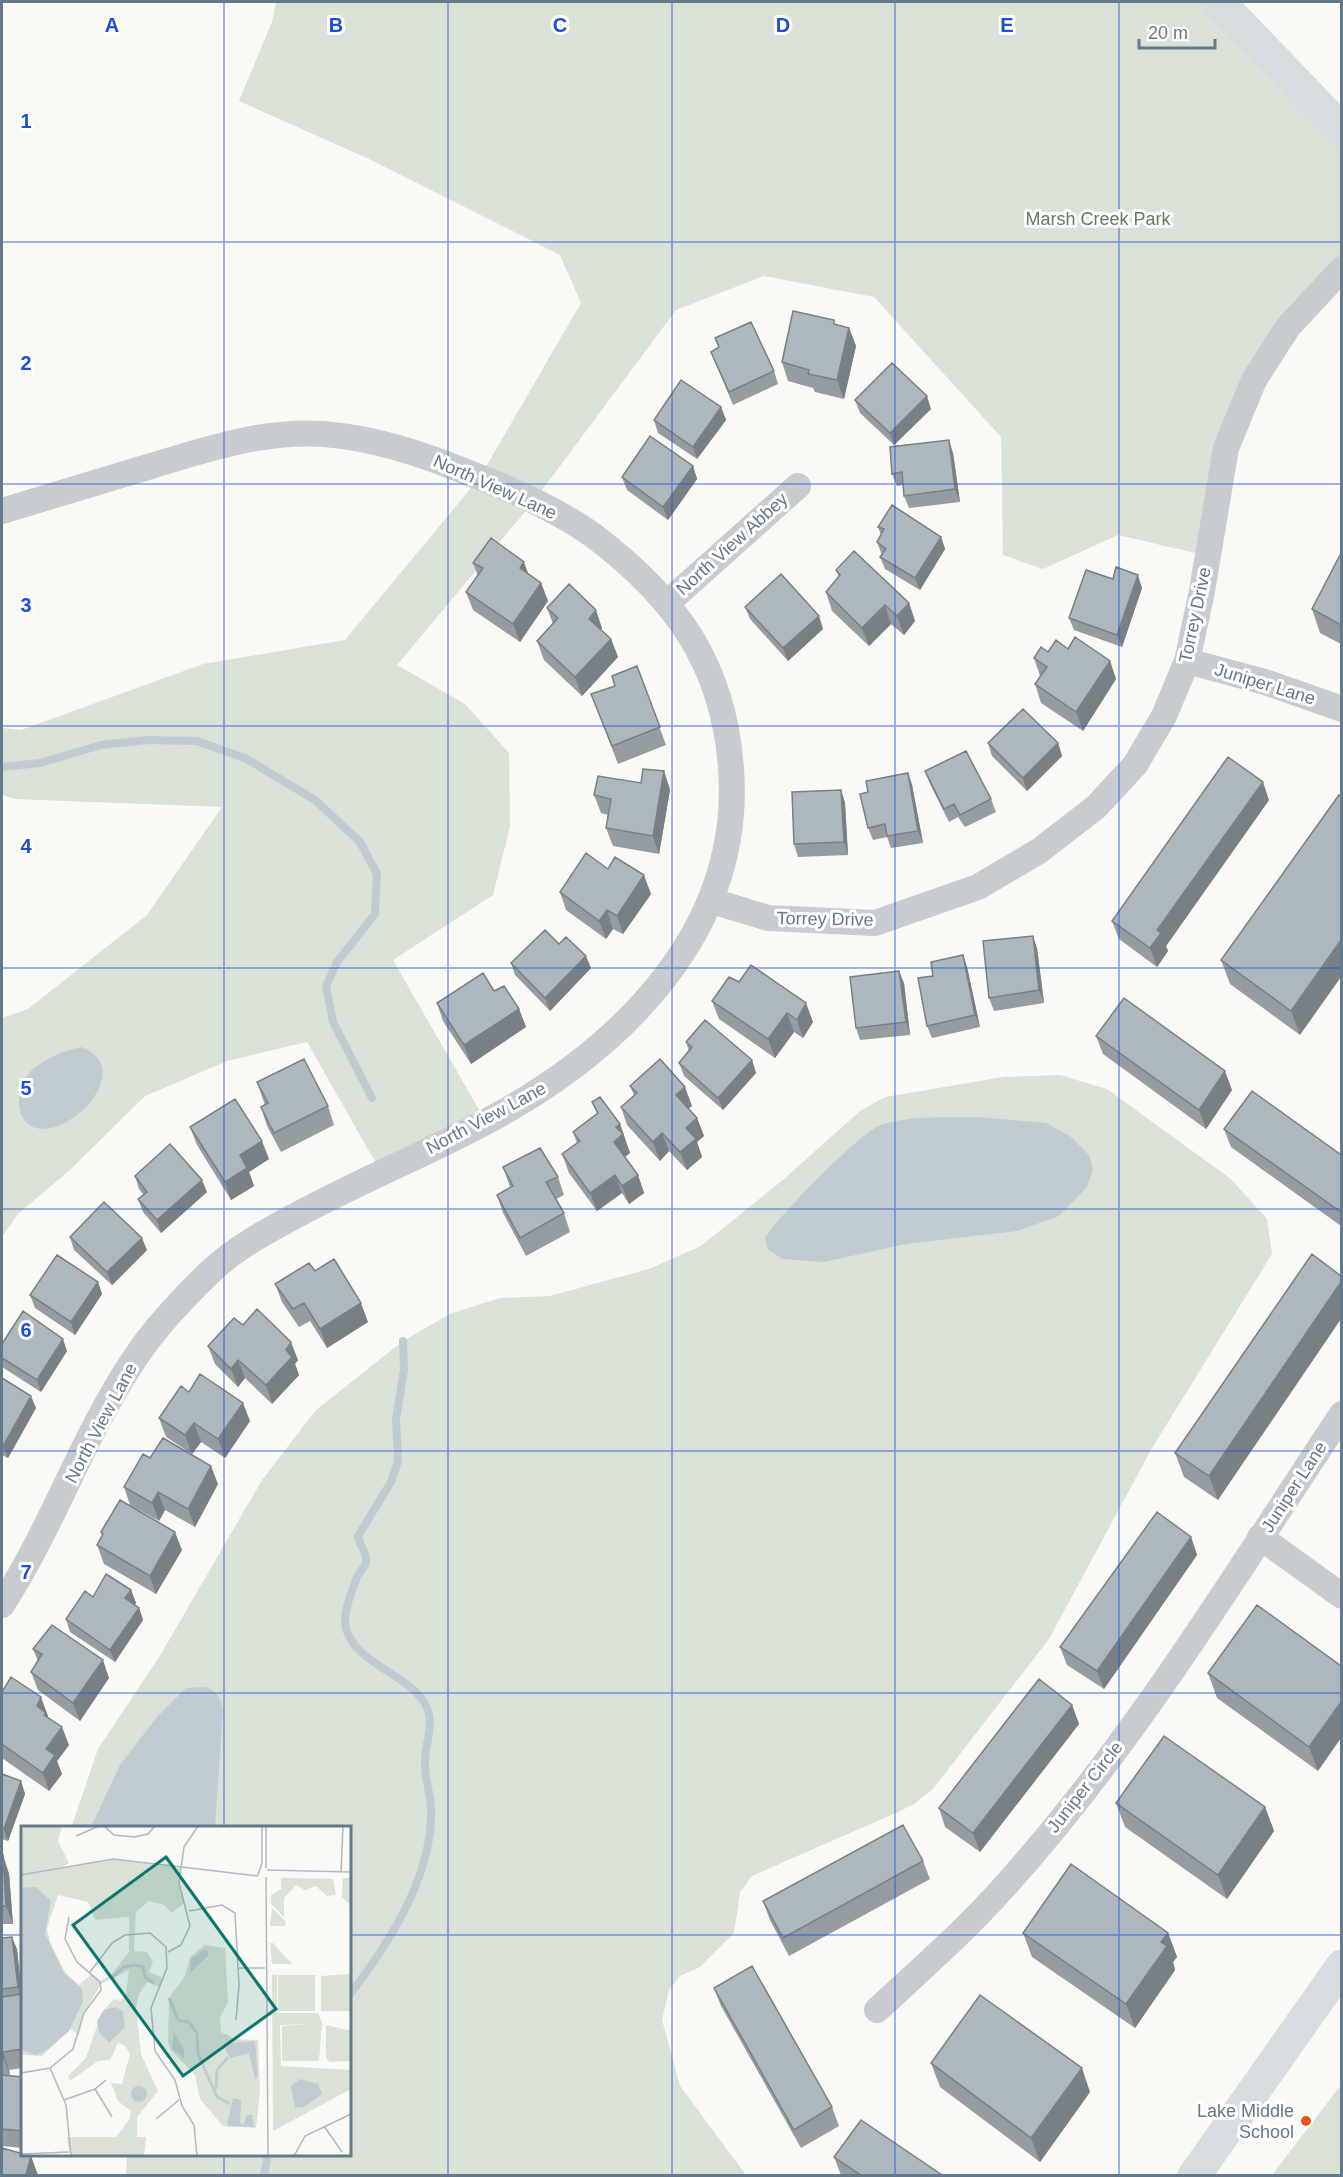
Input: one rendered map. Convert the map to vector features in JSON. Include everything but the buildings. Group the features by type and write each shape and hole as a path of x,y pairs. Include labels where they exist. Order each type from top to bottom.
{"street":[{"path":"1219,2 1341,130"},
{"name":"Torrey Drive","path":"712,901 768,918 875,923 978,887 1039,851 1096,807 1135,765 1164,716 1187,662 1202,591 1226,448 1254,380 1288,327 1341,269"},
{"name":"North View Lane","path":"2,511 243,439 285,434 325,434 415,452 502,486 549,508 589,533 625,561 667,603 694,641 716,684 729,733 732,787 728,835 712,901 682,953 650,998 596,1048 552,1082 494,1118 326,1199 265,1232 215,1267 167,1316 134,1358 107,1406 35,1551 2,1605"},
{"name":"North View Abbey","path":"667,603 798,486"},
{"name":"Juniper Lane","path":"1187,662 1264,682 1341,709"},
{"name":"Juniper Lane","path":"1341,1414 1260,1537 1341,1596"},
{"name":"Juniper Circle","path":"877,2010 1004,1887 1064,1815 1153,1698 1260,1537"},
{"path":"1194,2175 1341,1966"}],"green space":[{"name":"Marsh Creek Park","path":"276,2 1219,2 1341,130 1341,269 1254,380 1208,556 1118,535 1043,569 1003,555 1001,437 874,297 764,276 676,310 534,501 397,665 465,704 509,753 510,826 493,895 393,960 486,1122 381,1172 307,1042 227,1061 145,1096 71,1169 18,1214 2,1237 2,1018 28,1009 147,915 222,807 14,799 2,795 2,728 21,730 203,664 345,640 480,477 581,303 560,255 369,159 239,101 272,22"},
{"path":"1060,1075 1107,1089 1231,1179 1267,1219 1272,1254 1152,1448 1049,1639 933,1789 914,1804 898,1812 752,1876 740,1892 734,1933 700,1967 680,1976 669,1990 662,2020 680,2086 746,2175 126,2175 127,2156 351,2156 351,1826 72,1826 98,1749 161,1654 262,1480 316,1410 403,1341 450,1314 500,1298 550,1296 649,1269 701,1246 784,1179 860,1111 885,1097 1004,1077"},
{"path":"1341,2085 1341,2175 1272,2175"}],"shaded area":[{"path":"81,1047 97,1057 103,1070 101,1084 93,1099 66,1123 50,1128 36,1128 28,1124 23,1118 19,1102 22,1084 27,1076 49,1059"},
{"path":"977,1117 1046,1123 1070,1136 1089,1155 1093,1170 1087,1187 1059,1216 1017,1231 906,1244 824,1262 783,1259 768,1250 765,1238 773,1227 838,1158 871,1131 881,1125 904,1120"},
{"path":"206,1687 213,1691 218,1696 223,1710 215,1826 91,1826 120,1765 157,1717 186,1688"}],"waterway":[{"path":"2,767 40,763 101,745 147,740 197,741 247,759 315,800 360,842 377,874 375,914 337,962 326,986 333,1022 372,1098"},
{"path":"351,1993 379,1953 406,1908 417,1884 430,1835 431,1804 425,1764 430,1725 428,1710 424,1702 405,1683 360,1651 352,1641 345,1622 350,1596 366,1561 358,1536 391,1482 398,1461 396,1419 404,1370 403,1341"},
{"path":"264,2176 268,2156"}],"place":[{"name":"Lake Middle School","path":"1306,2121"}]}
